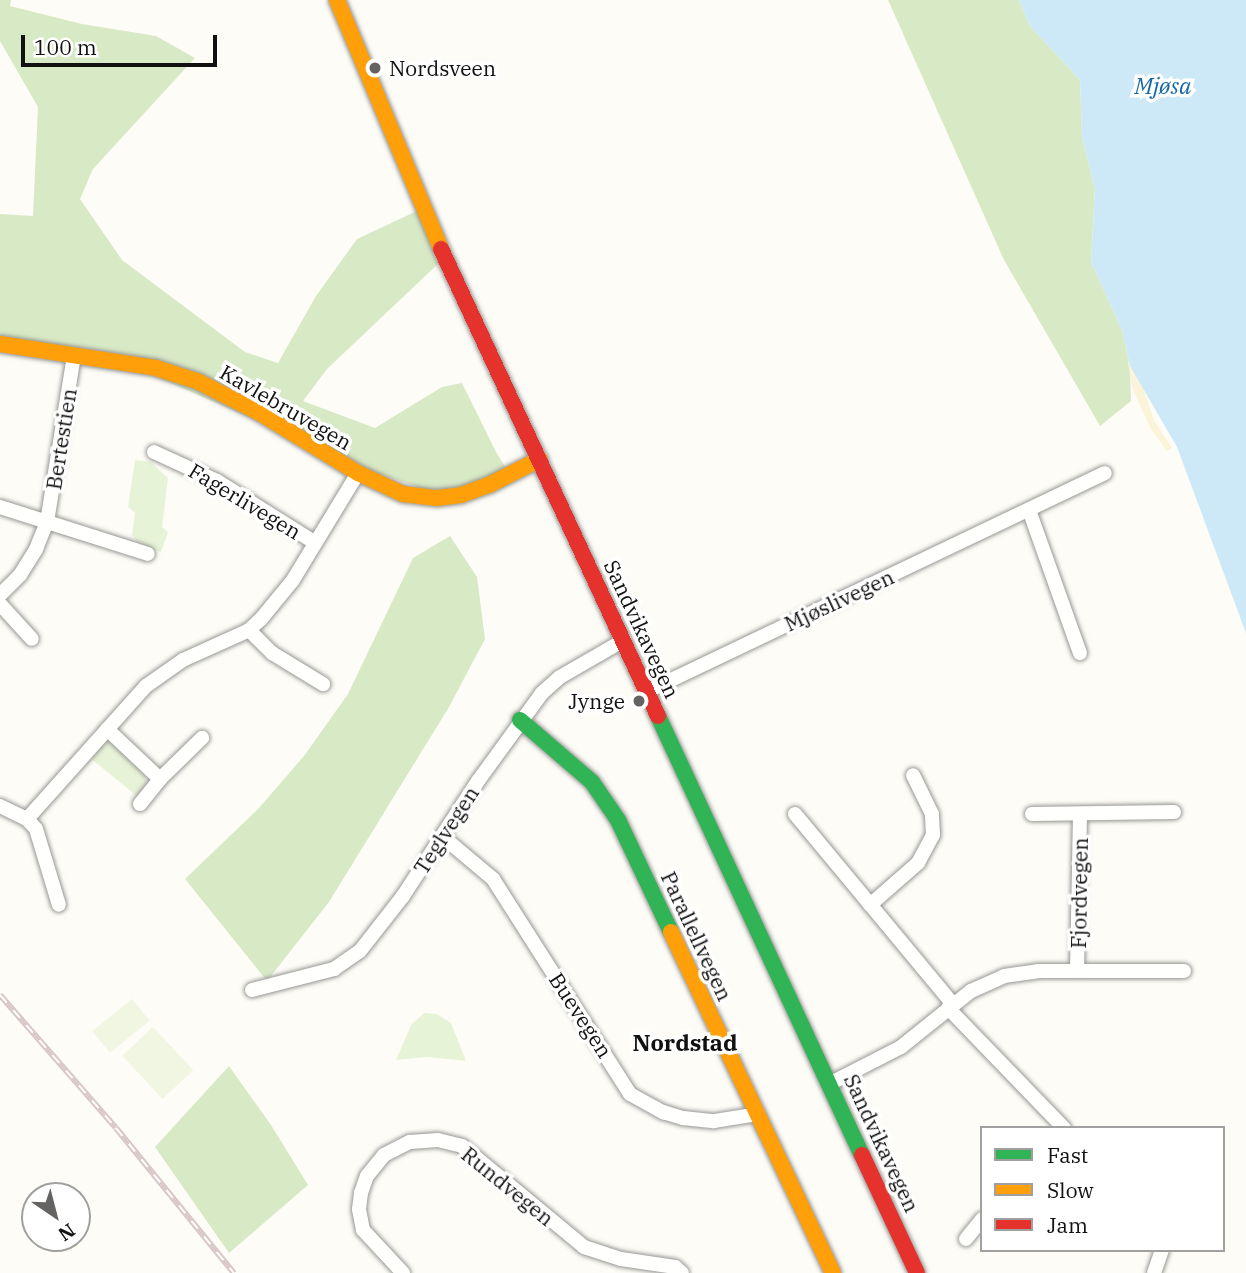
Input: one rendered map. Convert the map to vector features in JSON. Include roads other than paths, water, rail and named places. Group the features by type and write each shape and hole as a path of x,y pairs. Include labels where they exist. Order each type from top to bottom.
{"main road":[{"name":"Sandvikavegen","path":"337,0 434,235 831,1083 917,1273"},
{"name":"Kavlebruvegen","path":"0,344 156,368 197,381 258,412 358,473 403,494 437,498 474,491 540,459"},
{"name":"Parallellvegen","path":"520,720 592,782 618,820 833,1273"}],"street":[{"name":"Bertestien","path":"0,596 20,575 36,549 47,522 74,356"},
{"name":"Fagerlivegen","path":"154,452 172,466 248,500 314,542"},
{"name":"Fagerlivegen","path":"27,819 107,729 162,673 249,630 279,600 358,473"},
{"name":"Mjøslivegen","path":"648,691 1105,473"},
{"name":"Bertestien","path":"0,508 148,554"},
{"path":"1029,510 1080,653"},
{"path":"0,604 32,639"},
{"path":"249,630 272,653 323,684"},
{"name":"Teglvegen","path":"252,990 318,974 347,962 360,951 396,905 520,720 560,677 624,640"},
{"path":"107,729 160,779"},
{"path":"140,804 160,779 202,738"},
{"path":"870,905 918,863 933,835 932,814 913,775"},
{"path":"0,806 27,819 39,835 59,905"},
{"name":"Fjordvegen","path":"1032,814 1080,816 1174,812"},
{"path":"794,814 1048,1122"},
{"name":"Fjordvegen","path":"1077,971 1080,816"},
{"name":"Buevegen","path":"442,836 493,879 630,1094 645,1104 683,1118 734,1120 758,1114"},
{"name":"Fjordvegen","path":"831,1083 901,1047 981,985 1004,976 1038,971 1184,971"},
{"name":"Rundvegen","path":"403,1273 362,1230 359,1209 361,1194 367,1176 384,1155 410,1142 438,1140 462,1146 584,1247 621,1259 675,1267 682,1273"},
{"path":"966,1239 980,1222"},
{"path":"1154,1273 1161,1252"}],"water":[{"name":"Mjøsa","path":"1019,0 1246,0 1246,633 1177,447 1130,366 1122,330 1091,262 1095,189 1082,137 1080,80 1030,26"}],"railway":[{"path":"0,995 116,1128 234,1273"}],"place":[{"name":"Nordsveen","path":"375,68"},
{"name":"Jynge","path":"639,701"}],"district":[{"name":"Nordstad","path":"685,1042"}]}
